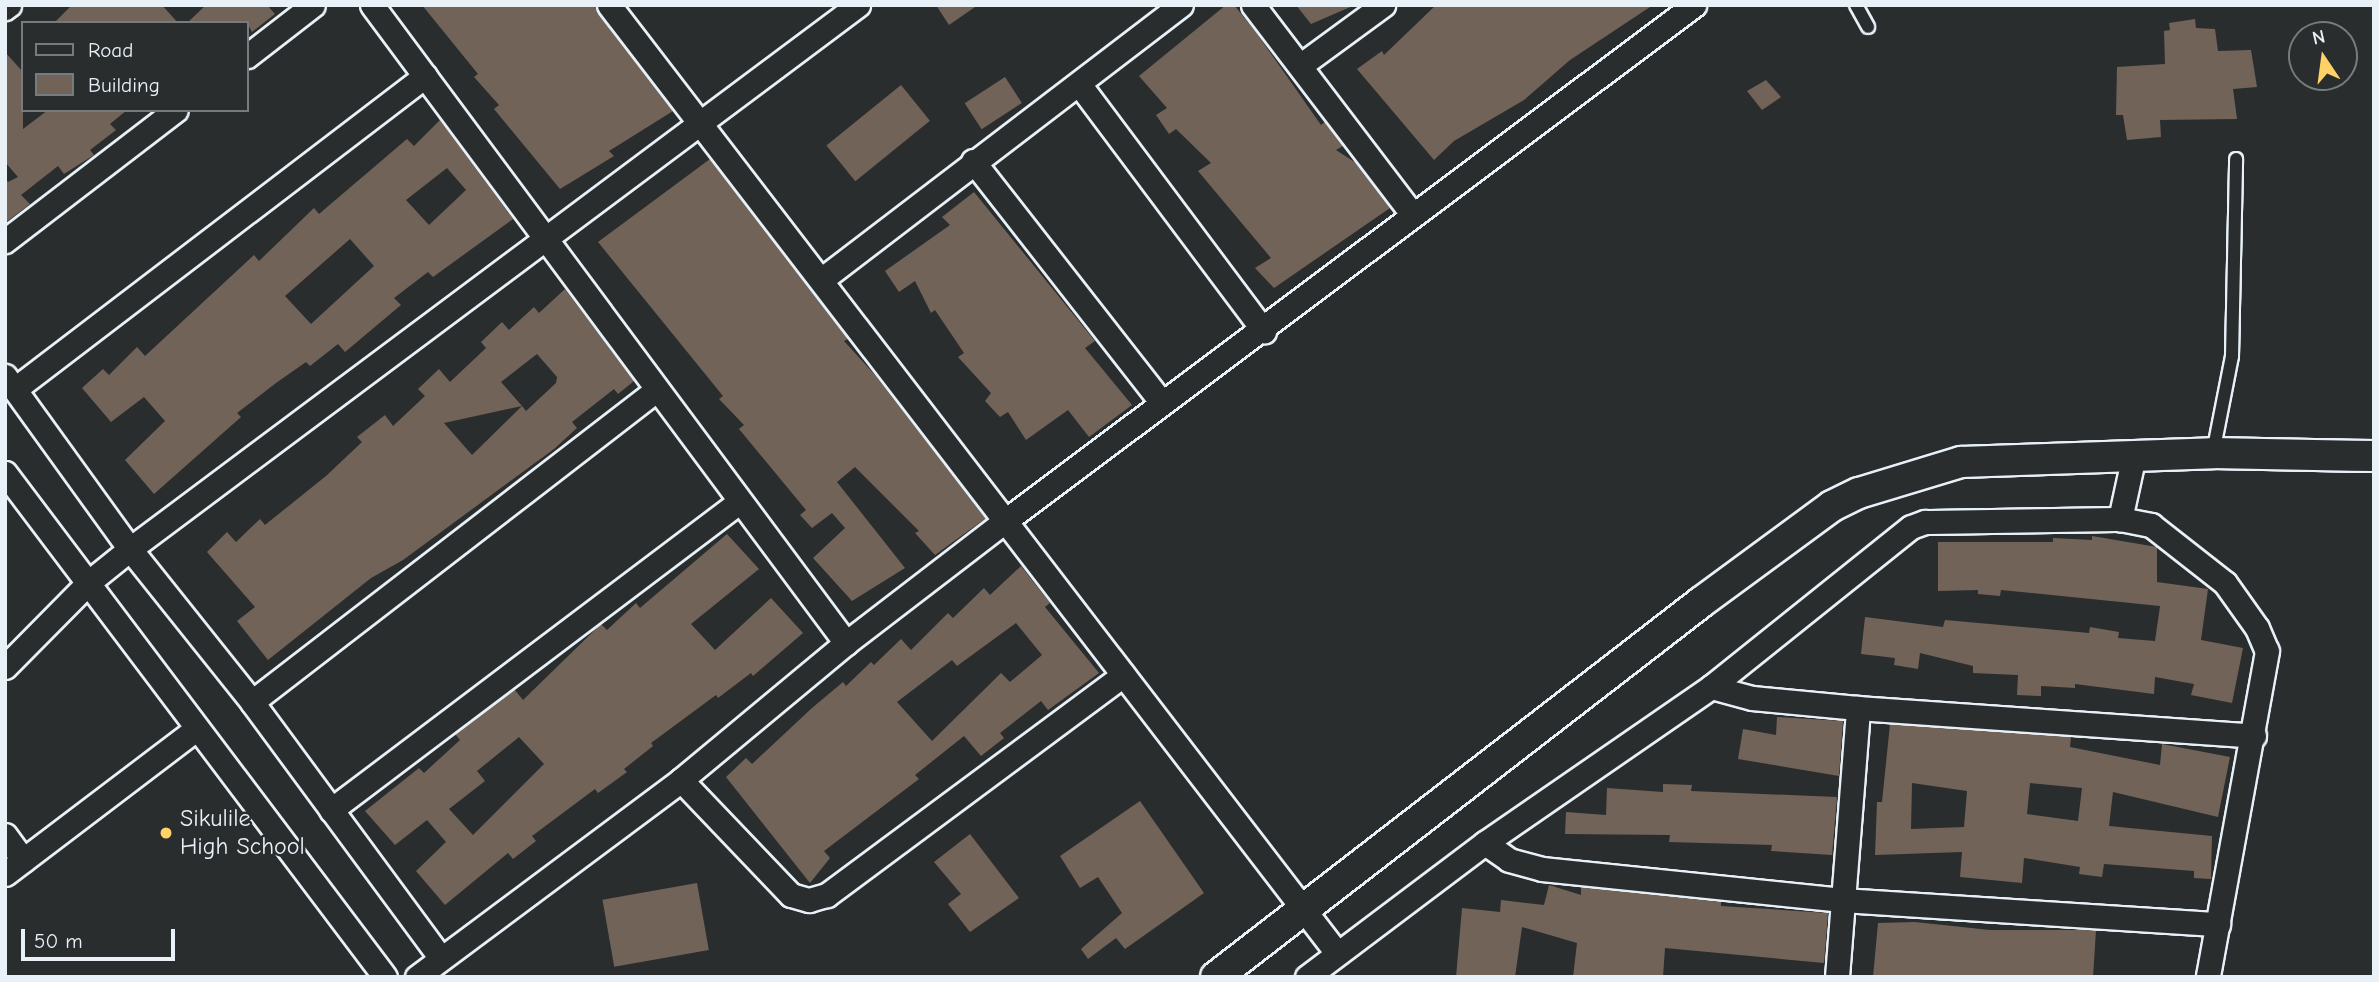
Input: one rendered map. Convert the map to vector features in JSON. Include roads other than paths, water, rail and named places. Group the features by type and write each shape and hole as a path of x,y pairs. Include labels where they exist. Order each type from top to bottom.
{"street":[{"path":"248,55 313,5"},
{"path":"372,5 655,391 846,643"},
{"path":"609,5 1337,953"},
{"path":"5,667 89,582 130,549 701,126 858,5"},
{"path":"821,280 973,161 1181,5"},
{"path":"1252,5 1301,65 1412,214"},
{"path":"1301,65 1383,5"},
{"path":"417,977 681,780 846,643 1005,521 1162,403 1264,331 1412,214 1694,5"},
{"path":"425,76 10,383 130,549 251,702 441,958"},
{"path":"1079,84 1264,331"},
{"path":"5,241 173,112"},
{"path":"973,161 1162,403"},
{"path":"251,702 655,391"},
{"path":"1216,977 1832,506 1926,469 1961,462 2213,453 2374,456"},
{"path":"2120,519 2134,455"},
{"path":"5,473 89,582 195,730 385,977"},
{"path":"331,810 739,502"},
{"path":"1307,977 1485,843 1711,687 1911,527 1925,522 2120,519 2151,525 2225,583 2258,628 2267,651 2254,736 2208,977"},
{"path":"681,780 791,895 809,900 827,895 1123,676"},
{"path":"1711,687 1752,698 1858,708 2254,736"},
{"path":"1837,977 1858,708"},
{"path":"5,835 14,867 195,730"},
{"path":"1485,843 1509,860 1542,869 1842,900 2218,924"}],"lane":[{"path":"1856,5 1868,27"},
{"path":"2213,453 2232,356 2236,159"}],"place":[{"name":"Sikulile High School","path":"166,833"}]}
